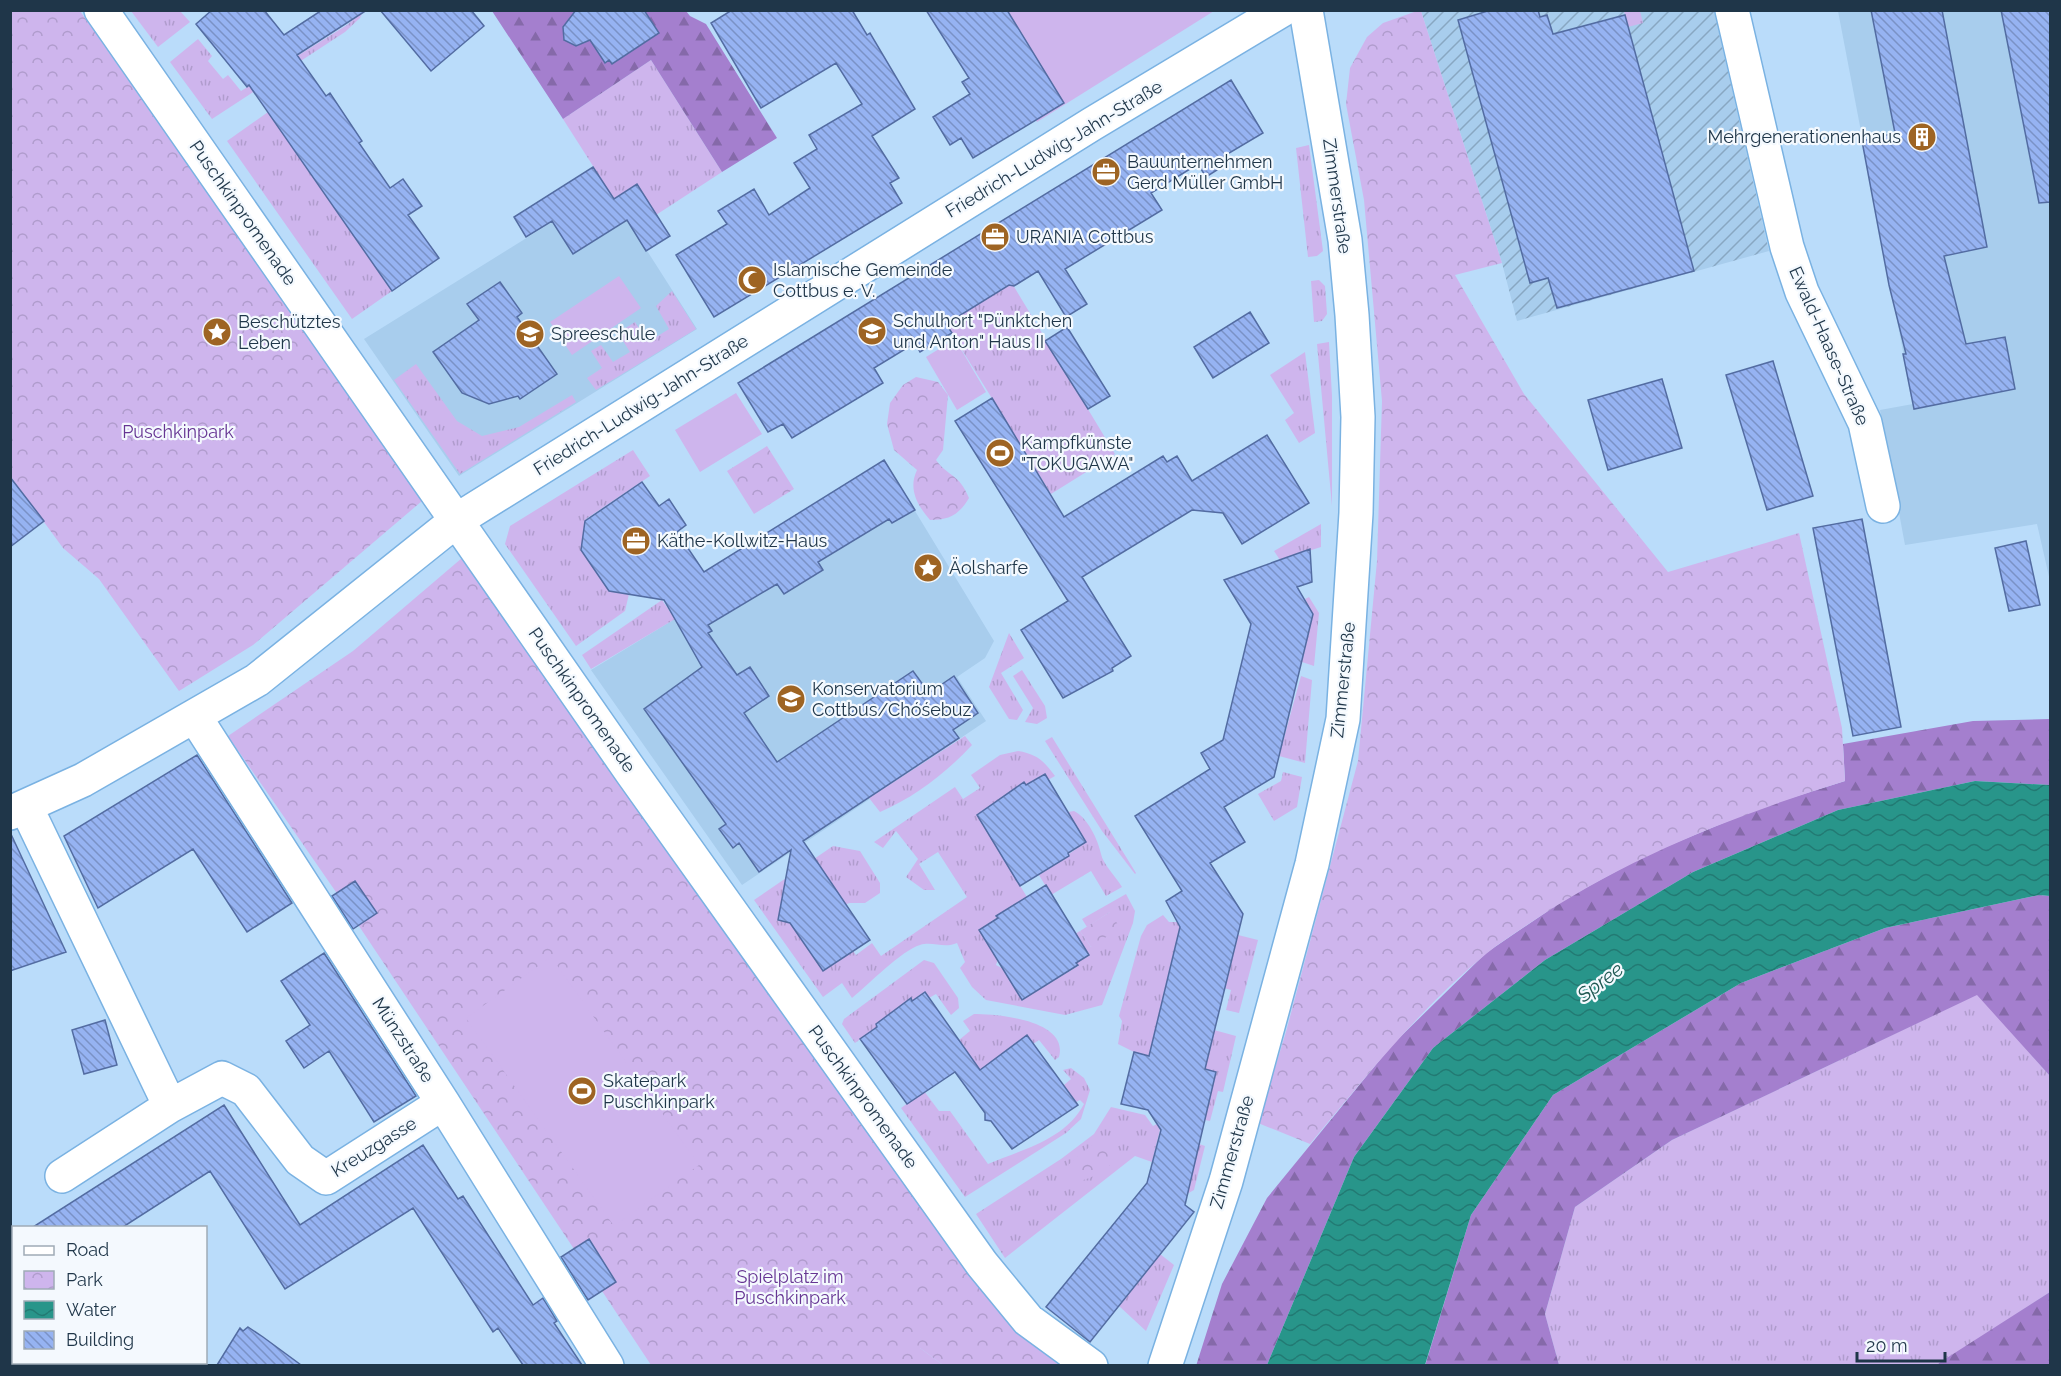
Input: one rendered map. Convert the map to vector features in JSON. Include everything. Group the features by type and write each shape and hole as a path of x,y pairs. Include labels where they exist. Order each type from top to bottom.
{"street":[{"name":"Puschkinpromenade","path":"101,10 639,783 982,1264 1028,1320 1091,1365"},
{"name":"Friedrich-Ludwig-Jahn-Straße","path":"18,810 82,780 257,681 457,520 1092,124 1282,10"},
{"name":"Zimmerstraße","path":"1165,1365 1226,1181 1312,864 1343,719 1356,513 1358,417 1354,338 1345,240 1306,10"},
{"name":"Ewald-Haase-Straße","path":"1732,10 1787,247 1802,292 1865,423 1883,506"},
{"name":"Münzstraße","path":"195,717 443,1103 607,1365"},
{"path":"18,810 170,1106"},
{"name":"Kreuzgasse","path":"62,1176 170,1106 222,1078 246,1090 300,1160 326,1178 443,1103"}],"shaded area":[{"path":"1421,11 1714,11 1769,251 1517,321 1502,263"},
{"path":"1838,11 2050,11 2050,581 2037,524 1905,545 1880,410 1913,404"},
{"name":"Spreeschule","path":"607,188 697,329 459,476 364,339"},
{"name":"Konservatorium Cottbus/Chóśebuz","path":"898,483 994,641 985,658 957,677 986,721 742,885 591,670"}],"green space":[{"name":"Puschkinpark","path":"11,11 80,11 422,501 253,645 179,691 99,579 63,548 11,477"},
{"path":"131,11 180,11 190,22 158,47"},
{"path":"363,11 360,18 345,32 212,119 170,62 198,39 212,56 208,61 223,79 228,75 241,91 347,25"},
{"path":"492,11 686,11 690,16 706,24 777,138 722,172 651,60 563,119"},
{"path":"967,11 1214,11 1037,122"},
{"path":"1421,11 1502,263 1455,275 1524,394 1668,572 1799,533 1842,728 1845,781 1721,824 1641,859 1564,901 1506,939 1461,975 1415,1021 1310,1144 1258,1123 1286,1032 1358,761 1377,561 1382,401 1364,200 1346,104 1350,68 1367,37 1383,23"},
{"path":"1624,11 1640,11 1643,23 1628,27"},
{"path":"651,60 722,172 656,215 637,184 614,199 563,119"},
{"path":"268,112 392,291 352,319 227,141"},
{"path":"1309,145 1323,251 1317,256 1308,257 1296,148"},
{"path":"619,276 641,308 572,355 550,322"},
{"path":"1319,280 1325,286 1327,314 1322,321 1314,322 1311,281"},
{"path":"1009,285 1013,285 1115,454 1051,494 946,324"},
{"path":"672,291 696,329 596,390 587,378 602,368 591,351 601,345 613,362 630,352 618,333 635,322 648,342 669,329 656,306"},
{"path":"955,339 986,392 957,410 926,357"},
{"path":"1329,342 1332,396 1332,506 1317,344"},
{"path":"1305,352 1315,433 1299,443 1285,420 1294,413 1270,375"},
{"path":"416,364 457,421 482,436 519,427 572,395 576,402 460,474 394,380"},
{"path":"916,377 938,382 948,395 943,450 936,460 957,479 969,498 961,509 943,519 930,520 921,509 915,497 913,484 917,470 894,450 887,424 890,403 903,385"},
{"path":"736,393 762,434 700,472 675,430"},
{"path":"767,446 794,489 754,514 727,471"},
{"path":"633,450 650,476 586,519 584,534 629,594 625,611 576,646 505,544 510,526"},
{"path":"1321,524 1321,547 1280,560 1274,551"},
{"name":"Spielplatz im Puschkinpark","path":"462,558 1018,1333 1059,1365 943,1365 920,1348 909,1365 651,1365 602,1291 616,1281 590,1240 574,1249 347,908 228,736 353,651"},
{"path":"1309,597 1319,613 1314,666 1302,662 1313,614 1305,599"},
{"path":"662,600 675,619 591,669 582,655"},
{"path":"1009,633 1024,658 1001,673 1023,710 1017,720 1009,719 989,687"},
{"path":"1022,670 1045,706 1047,718 1037,724 1025,722 1033,708 1013,676"},
{"path":"1301,676 1312,680 1305,763 1279,756"},
{"path":"2050,719 2050,785 1975,781 1838,810 1693,872 1545,960 1433,1048 1354,1157 1267,1365 1196,1366 1222,1284 1267,1198 1392,1045 1486,953 1567,898 1646,855 1762,807 1845,781 1843,744 1973,721"},
{"path":"965,736 972,745 941,775 918,792 880,812 869,798"},
{"path":"1052,737 1135,874 1102,831 1045,741"},
{"path":"1018,751 1039,759 1055,776 1048,780 1044,774 1026,785 1024,783 977,815 1027,897 979,930 998,959 996,965 1041,988 1078,966 1076,963 1088,956 1075,934 1080,931 1091,947 1110,912 1087,927 1082,919 1126,894 1135,911 1133,923 1102,1005 1065,1015 986,1000 972,987 960,968 965,962 957,943 920,945 895,961 852,998 842,983 823,997 754,900 833,846 860,851 880,883 880,893 865,903 850,903 784,921 790,923 823,971 853,951 856,955 872,943 881,956 967,897 938,852 919,864 935,890 924,890 906,877 918,859 896,831 883,848 874,842 955,787 963,799 980,788 971,775 1000,755"},
{"path":"1283,772 1302,777 1297,807 1274,821 1258,794 1281,781"},
{"path":"1074,811 1092,830 1104,862 1122,887 1106,896 1091,871 1051,895 1039,875 1086,842 1068,812"},
{"path":"2039,895 2050,896 2050,1076 1977,995 1672,1140 1575,1207 1545,1314 1559,1365 1425,1366 1471,1215 1553,1095 1741,983 1885,928"},
{"path":"1110,912 1120,928 1091,947 1080,931"},
{"path":"1163,915 1169,922 1178,922 1180,927 1149,1056 1118,1044 1122,1021 1119,1016 1141,936 1147,925"},
{"path":"1238,935 1258,940 1239,1013 1226,1010 1231,990 1224,988"},
{"name":"Skatepark Puschkinpark","path":"551,957 699,1165 614,1226 466,1018"},
{"path":"924,960 934,963 958,998 959,1008 951,1015 936,994 929,998 924,992 876,1024 877,1027 855,1043 842,1024 844,1019"},
{"path":"1978,994 2050,1076 2050,1292 1938,1365 1559,1365 1545,1314 1575,1207 1672,1140"},
{"path":"974,1014 1014,1018 1043,1027 1053,1035 1059,1045 1059,1057 1055,1060 1039,1040 1033,1044 1015,1044 980,1070 959,1040 970,1031 963,1021"},
{"path":"1214,1030 1236,1036 1223,1092 1218,1091 1210,1121 1205,1120 1216,1072 1205,1069"},
{"path":"1071,1068 1084,1078 1090,1090 1081,1119 1066,1133 965,1197 901,1108 924,1091 939,1111 950,1111 988,1164 1055,1135 1076,1116 1084,1104 1080,1100 1076,1102 1064,1085 1071,1079 1063,1070"},
{"path":"1111,1107 1145,1115 1153,1126 1157,1124 1160,1130 1152,1162 1135,1156 1005,1258 976,1214 1061,1159 1094,1134"},
{"path":"1108,1138 1118,1151 1112,1162 1104,1170 1081,1181 1068,1165 1099,1139"},
{"path":"1199,1144 1205,1146 1194,1190 1178,1199"},
{"path":"1160,1254 1174,1265 1146,1331 1119,1306"},
{"path":"2050,1292 2050,1365 1938,1365 1939,1363"},
{"path":"920,1348 943,1365 910,1365 905,1349"}],"water":[{"name":"Spree","path":"1975,781 2050,785 2050,896 2039,895 1885,928 1741,983 1553,1095 1471,1215 1425,1365 1267,1365 1354,1157 1433,1048 1545,960 1693,872 1838,810"}],"building":[{"path":"212,10 264,10 284,35 322,10 367,10 297,55 326,96 330,93 362,141 359,143 390,188 403,179 422,206 408,215 439,258 392,291 249,85 247,87 196,24"},
{"path":"380,10 471,10 484,26 431,71"},
{"path":"576,10 644,10 659,33 612,64 609,60 605,63 590,40 576,46 564,40 563,27"},
{"path":"732,10 852,10 867,35 870,33 915,109 872,136 899,178 890,183 902,203 714,317 676,255 727,224 718,211 754,189 769,215 810,188 794,163 817,149 809,135 862,104 836,63 761,108 711,23"},
{"path":"926,10 1007,10 1064,103 973,158 961,138 950,145 933,117 970,94 962,82 969,78"},
{"path":"1491,10 1538,10 1540,17 1547,15 1553,34 1625,15 1694,271 1557,308 1548,278 1530,283 1458,20"},
{"name":"Mehrgenerationenhaus","path":"1871,10 1942,10 1987,247 1944,256 1966,344 2005,337 2015,389 1914,409 1903,354 1906,354 1889,285 1862,141 1895,133"},
{"path":"2001,10 2050,10 2050,202 2039,203"},
{"path":"1231,80 1263,133 1224,156 1228,163 1206,177 1198,164 1151,193 1162,210 1065,269 1087,304 1066,317 1038,271 1014,286 1009,285 946,324 952,333 920,352 915,343 874,368 883,383 792,438 783,424 768,432 738,383"},
{"path":"593,167 614,199 637,184 670,236 646,251 627,220 573,254 552,221 526,237 514,217"},
{"path":"500,282 522,313 517,317 557,374 520,399 518,396 489,404 462,393 433,352 479,320 467,304"},
{"path":"1250,312 1269,343 1213,378 1194,347"},
{"path":"1067,327 1110,396 1088,409 1045,341"},
{"path":"1773,361 1813,496 1767,510 1726,375"},
{"path":"1662,379 1682,448 1608,470 1588,400"},
{"path":"992,398 1064,517 1163,456 1167,462 1177,456 1192,481 1267,435 1309,503 1242,544 1223,513 1192,510 1082,577 1131,656 1112,668 1113,671 1063,698 1021,630 1068,601 955,421"},
{"path":"884,460 915,510 892,523 889,519 818,562 823,570 784,594 777,584 708,625 712,631 708,633 737,675 750,667 769,696 744,713 777,762 913,671 929,693 954,676 978,713 953,730 959,738 803,841 870,940 823,971 790,923 778,920 791,850 759,872 739,843 733,848 719,829 726,824 644,709 702,667 664,600 609,591 581,550 585,521 642,482 659,506 669,499 686,525 677,532 704,572"},
{"path":"10,477 44,521 10,547"},
{"path":"1862,519 1901,727 1853,736 1813,528"},
{"path":"2026,541 2040,605 2009,611 1995,548"},
{"path":"1310,549 1312,582 1297,587 1313,614 1274,777 1224,807 1245,842 1210,863 1243,914 1205,1069 1216,1072 1185,1205 1194,1212 1090,1342 1046,1307 1147,1183 1161,1130 1148,1110 1121,1104 1134,1052 1149,1056 1180,927 1166,901 1182,891 1135,816 1210,769 1201,753 1223,740 1251,624 1224,580"},
{"path":"197,755 292,903 247,932 193,849 98,908 64,836"},
{"path":"1045,774 1086,842 1068,853 1069,856 1020,886 977,815 1024,782 1026,785"},
{"path":"10,832 66,952 10,971"},
{"path":"355,881 377,913 353,929 332,896"},
{"path":"1046,885 1089,955 1076,963 1078,965 1022,1000 979,930 998,918 996,916"},
{"path":"324,953 416,1096 374,1122 329,1051 304,1068 286,1041 310,1025 281,981"},
{"path":"925,992 980,1070 1027,1035 1078,1105 1012,1149 991,1121 985,1120 985,1113 955,1072 907,1104 860,1039 911,998 912,1001"},
{"path":"105,1020 117,1065 84,1074 72,1030"},
{"path":"224,1105 300,1225 423,1145 458,1199 463,1196 533,1305 543,1298 557,1321 554,1323 582,1365 523,1365 498,1328 493,1332 413,1208 285,1289 210,1171 125,1226 35,1226"},
{"path":"589,1239 616,1282 588,1300 561,1257"},
{"path":"248,1327 301,1365 217,1365 240,1328 243,1331"}],"place":[{"name":"Mehrgenerationenhaus","path":"1922,137"},
{"name":"Bauunternehmen Gerd Müller GmbH","path":"1106,172"},
{"name":"URANIA Cottbus","path":"995,237"},
{"name":"Islamische Gemeinde Cottbus e. V.","path":"752,280"},
{"name":"Schulhort \"Pünktchen und Anton\" Haus II","path":"872,331"},
{"name":"Beschütztes Leben","path":"217,332"},
{"name":"Spreeschule","path":"530,334"},
{"name":"Kampfkünste \"TOKUGAWA\"","path":"1000,453"},
{"name":"Käthe-Kollwitz-Haus","path":"636,541"},
{"name":"Äolsharfe","path":"928,568"},
{"name":"Konservatorium Cottbus/Chóśebuz","path":"791,699"},
{"name":"Skatepark Puschkinpark","path":"582,1091"}]}
